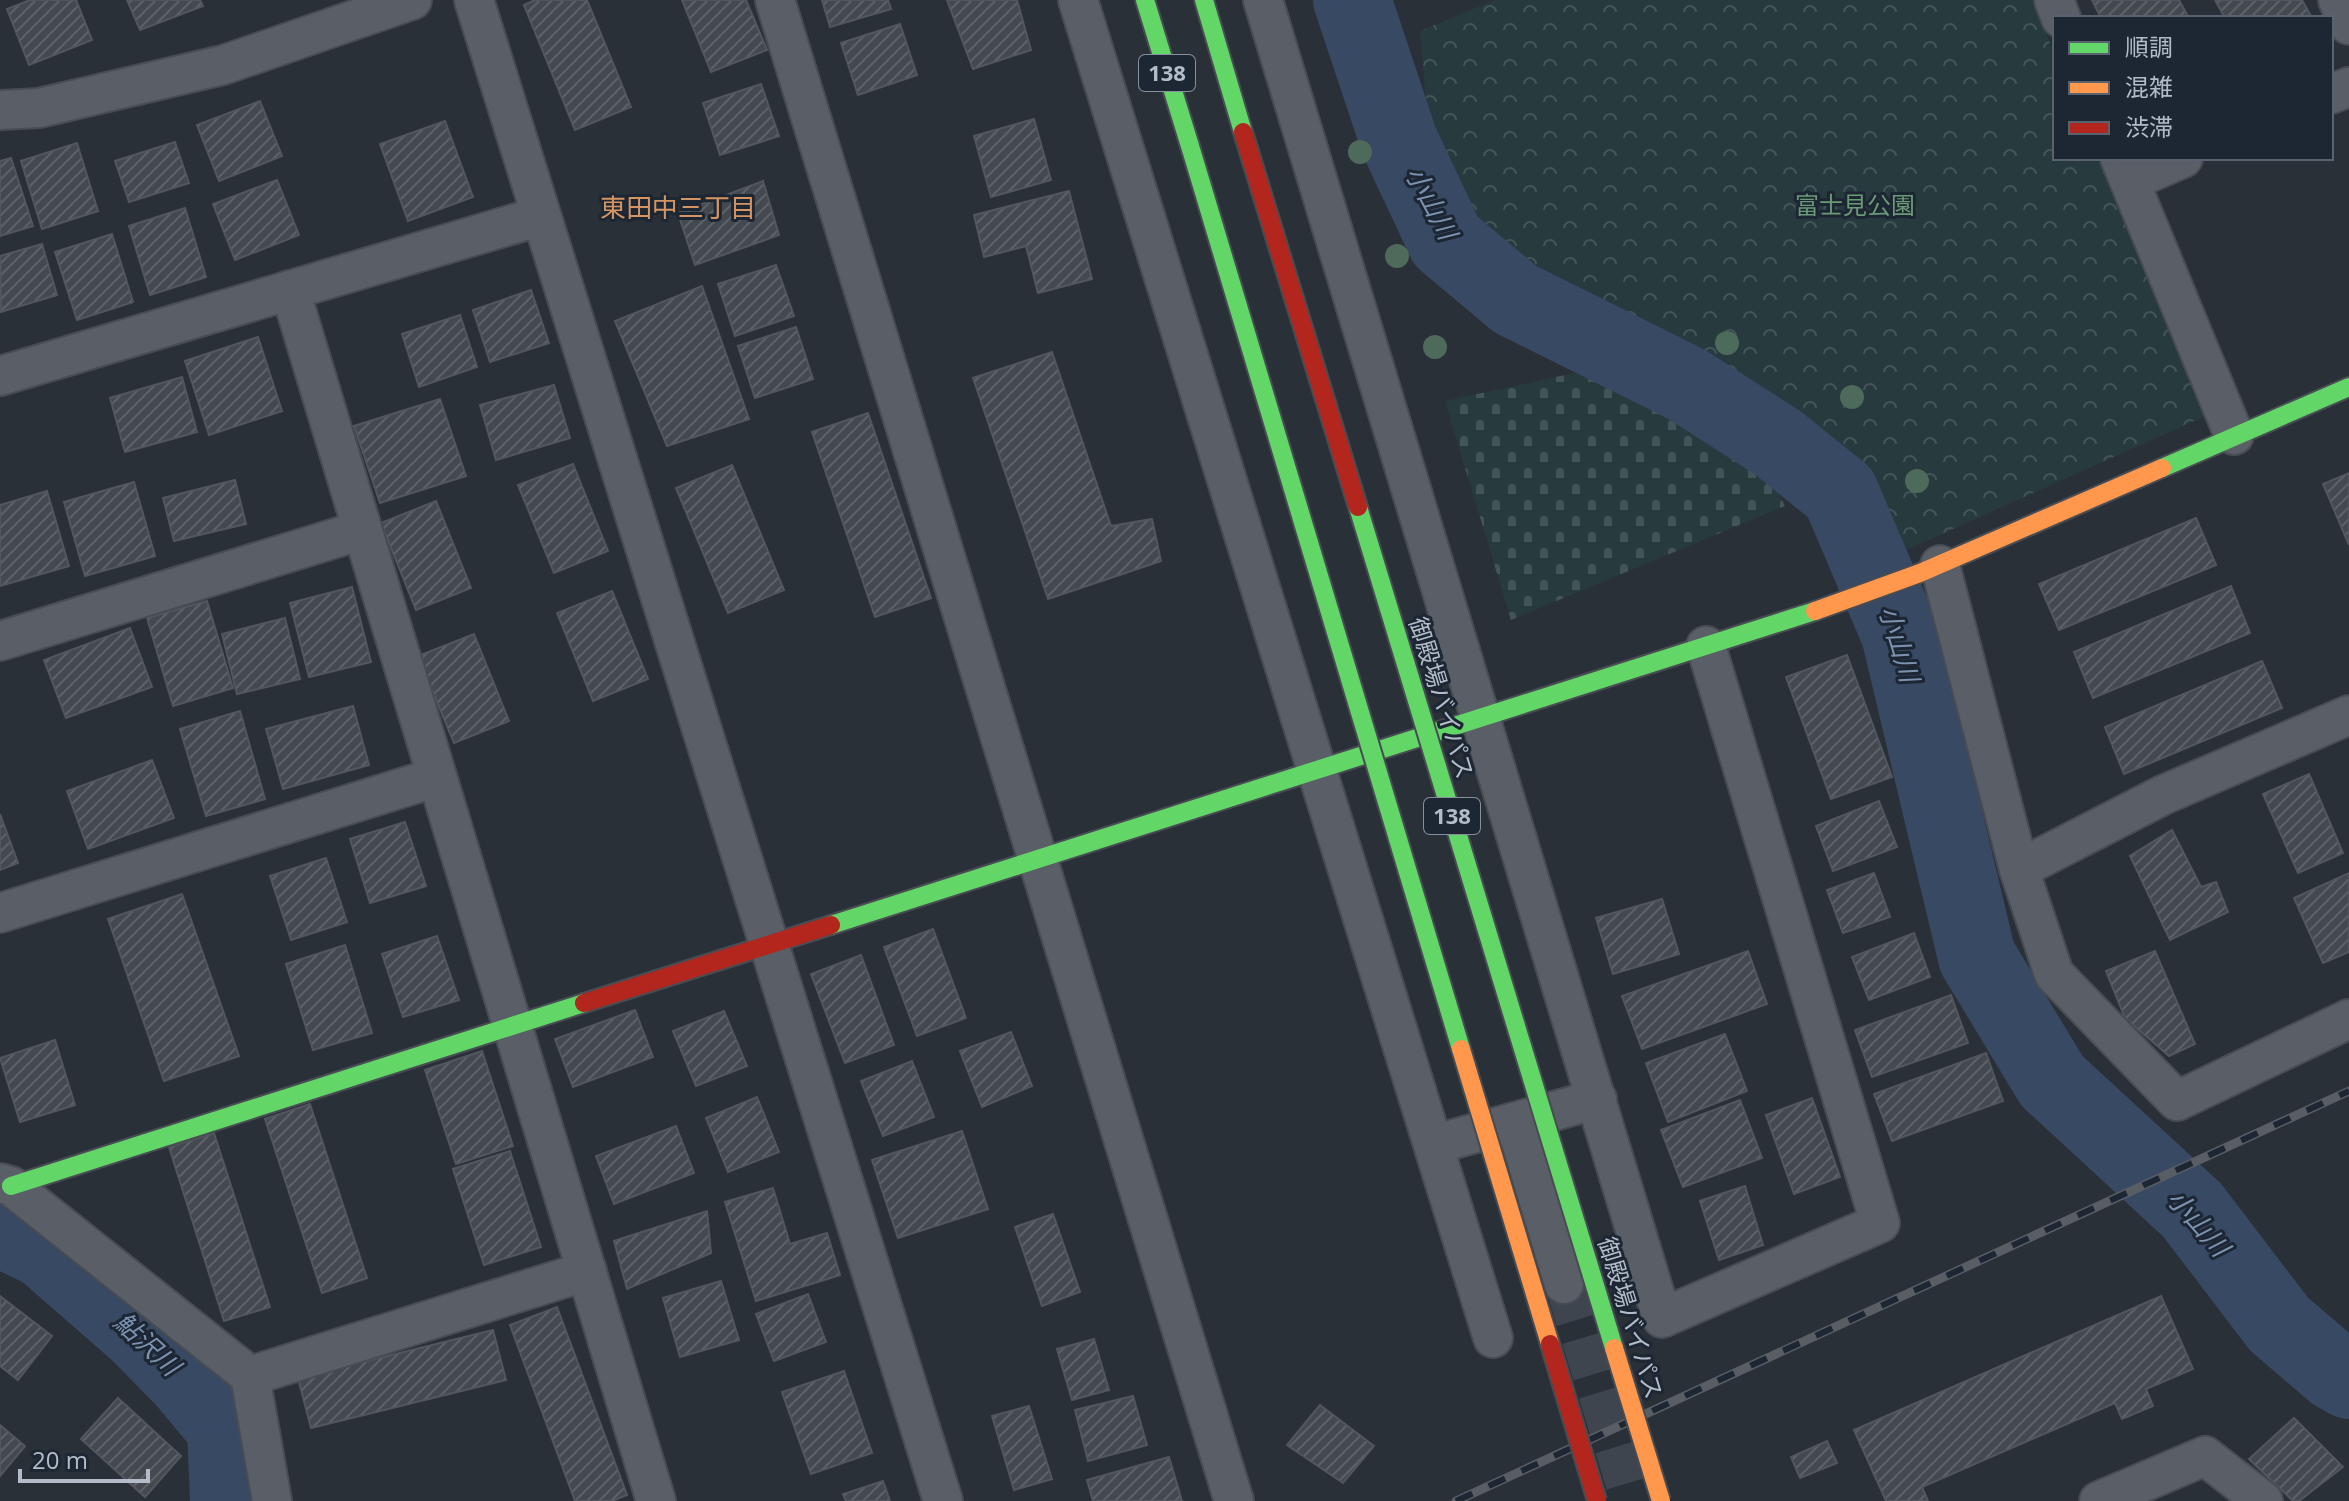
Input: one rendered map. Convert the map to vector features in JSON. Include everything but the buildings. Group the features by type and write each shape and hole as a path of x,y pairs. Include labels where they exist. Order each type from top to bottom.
{"main road":[{"name":"138","path":"1145,0 1597,1501"},
{"name":"御殿場バイパス","path":"1204,0 1661,1501"},
{"path":"6,1184 1838,604 1930,569 2349,387"}],"street":[{"path":"0,110 39,108 223,65 412,0"},
{"path":"474,0 943,1501"},
{"path":"775,0 1234,1501"},
{"path":"1078,0 1320,769 1493,1338"},
{"path":"1263,0 1662,1318 1880,1223 1706,646"},
{"path":"2338,0 2349,25"},
{"path":"2172,160 2125,169 2234,435"},
{"path":"0,376 541,216"},
{"path":"290,290 656,1501"},
{"path":"0,641 362,530"},
{"path":"1930,569 2019,869 2054,974 2177,1101 2349,1019"},
{"path":"2019,869 2163,795 2349,715"},
{"path":"0,913 437,777"},
{"path":"1436,1144 1597,1099"},
{"path":"1515,1122 1564,1284"},
{"path":"6,1184 250,1376 272,1501"},
{"path":"250,1376 587,1271"},
{"path":"2099,1501 2205,1456 2263,1501"}],"green space":[{"name":"富士見公園","path":"1495,0 2032,0 2053,50 2053,160 2100,160 2205,416 1895,555 1856,462 1794,413 1701,353 1530,268 1462,209 1426,102 1420,31"},
{"path":"1579,372 1759,455 1785,506 1511,620 1445,401"}],"waterway":[{"name":"小山川","path":"1352,0 1399,141 1446,241 1515,299 1686,384 1778,443 1840,493 1900,634 1977,957 2052,1081 2192,1210 2279,1324 2335,1372 2349,1380"},
{"name":"鮎沢川","path":"0,1228 44,1249 138,1331 187,1381 226,1428 229,1501"}],"tunnel":[{"path":"1564,1284 1630,1501"}],"railway":[{"path":"1456,1501 2349,1091"}],"traffic: fast":[{"path":"1145,0 1190,146"},
{"path":"1204,0 1243,132"},
{"path":"1190,146 1461,1049"},
{"path":"2162,468 2349,387"},
{"path":"1358,507 1614,1348"},
{"path":"831,925 1815,611"},
{"path":"11,1186 584,1003"}],"traffic: slow":[{"path":"1815,611 1920,573 2162,468"},
{"path":"1461,1049 1550,1344"},
{"path":"1614,1348 1661,1501"}],"traffic: jam":[{"path":"1243,132 1358,507"},
{"path":"584,1003 831,925"},
{"path":"1550,1344 1597,1501"}],"district":[{"name":"東田中三丁目","path":"678,208"}]}
